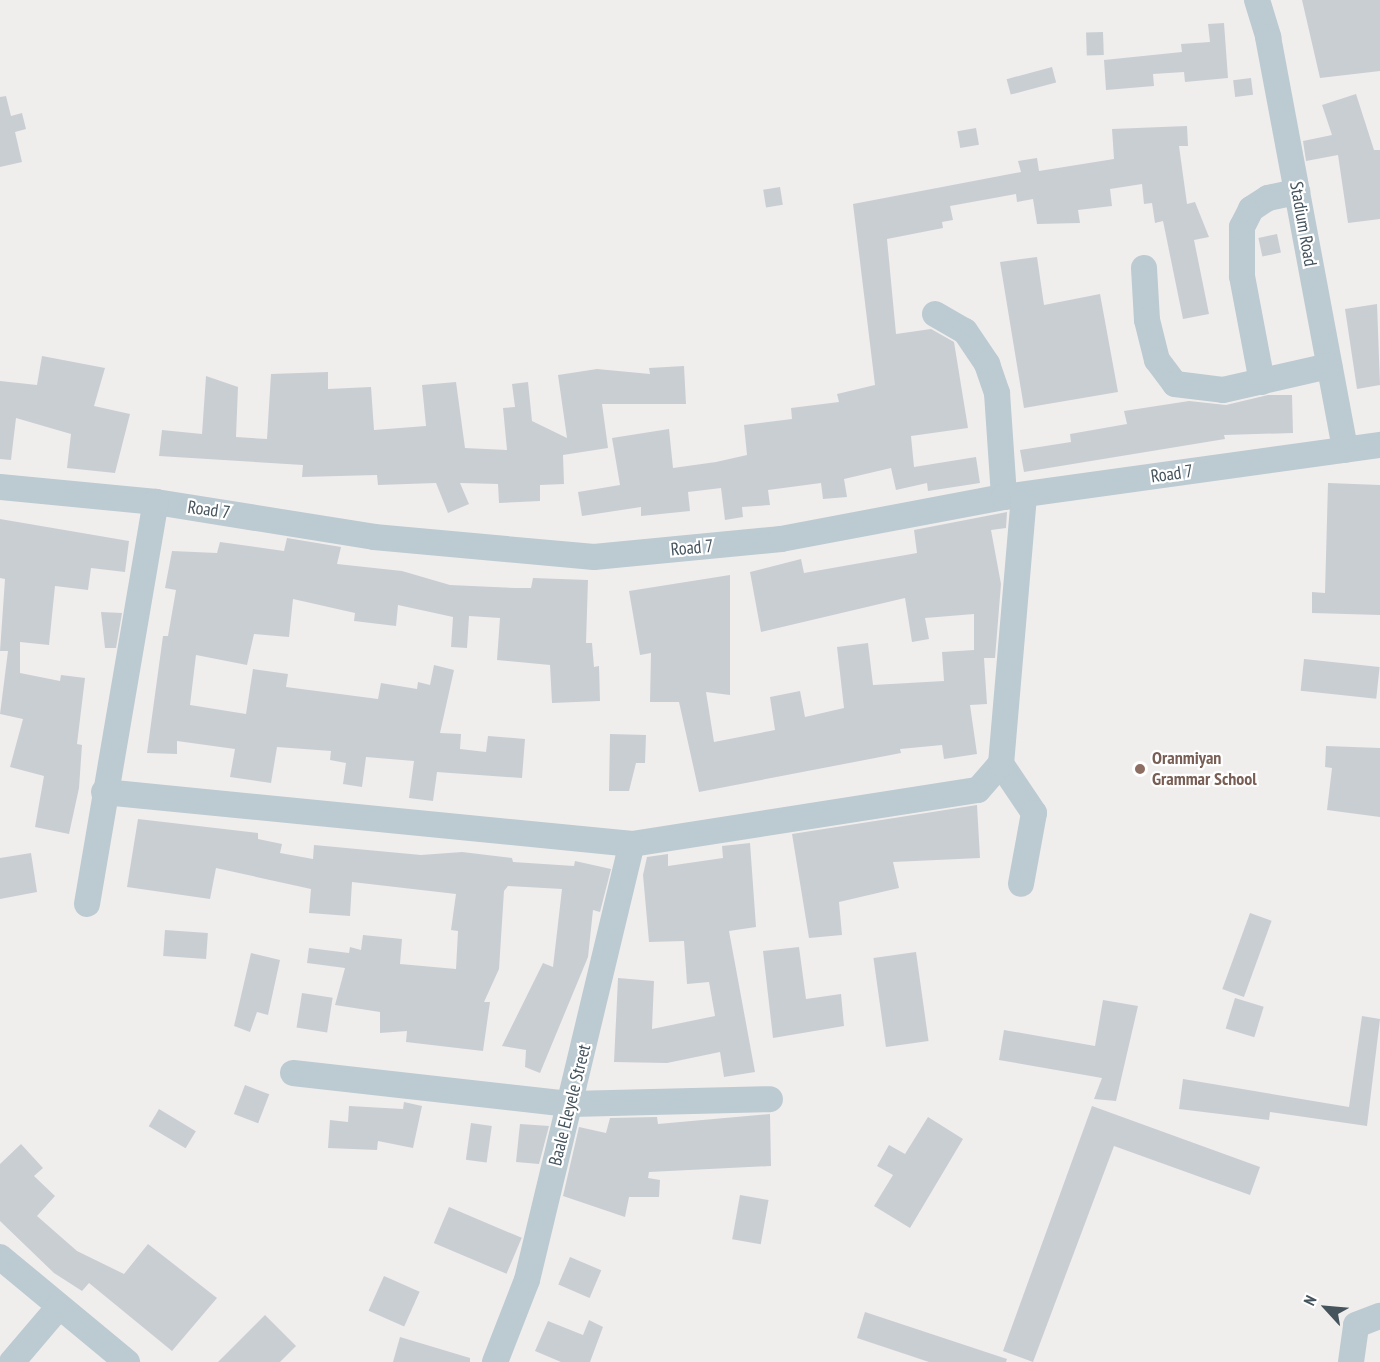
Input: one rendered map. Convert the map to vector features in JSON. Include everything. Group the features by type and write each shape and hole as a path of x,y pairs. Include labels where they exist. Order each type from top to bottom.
{"street":[{"name":"Stadium Road","path":"1257,0 1297,192 1346,450"},
{"path":"1262,382 1242,276 1242,227 1260,204 1297,192"},
{"path":"1144,268 1147,320 1157,360 1175,384 1223,390 1329,366"},
{"path":"934,314 965,332 987,364 997,393 1014,496 1001,764 1034,813 1021,884"},
{"name":"Road 7","path":"0,487 156,502 374,537 594,557 781,539 1014,496 1380,445"},
{"path":"87,904 104,792 156,502"},
{"path":"104,792 632,844 978,790 1001,764"},
{"name":"Baale Eleyele Street","path":"495,1362 527,1280 572,1104 632,844"},
{"path":"293,1073 572,1104 770,1099"},
{"path":"0,1257 58,1308 127,1362"},
{"path":"12,1362 58,1308"},
{"path":"1351,1362 1356,1325 1380,1316"}],"building":[{"path":"1302,0 1380,0 1380,71 1320,78"},
{"path":"1224,23 1228,78 1185,82 1184,72 1153,74 1154,86 1106,90 1104,60 1182,52 1181,44 1210,42 1208,24"},
{"path":"1103,32 1104,55 1087,56 1086,33"},
{"path":"1052,67 1056,82 1011,95 1007,79"},
{"path":"1251,78 1253,95 1235,97 1233,80"},
{"path":"1356,94 1374,150 1380,150 1380,219 1348,223 1338,155 1306,161 1303,141 1332,135 1322,105"},
{"path":"6,96 11,116 22,113 26,129 15,132 22,162 0,167 0,97"},
{"path":"1187,126 1188,146 1179,146 1187,204 1195,202 1209,237 1194,240 1209,314 1183,319 1163,221 1155,223 1152,203 1144,204 1142,184 1110,189 1112,206 1078,210 1080,223 1037,224 1033,199 1017,202 1016,194 950,206 953,220 942,222 943,228 887,239 896,334 931,329 954,342 968,428 911,436 914,467 976,457 980,483 928,491 927,483 896,490 891,468 844,479 847,497 823,499 821,483 768,490 770,505 742,507 743,517 725,520 721,488 688,492 690,511 641,516 641,507 582,516 578,492 620,485 612,438 669,429 673,468 716,462 747,455 744,425 792,419 791,408 839,402 837,394 875,385 853,204 1021,172 1018,161 1037,158 1039,171 1114,159 1112,129"},
{"path":"976,128 979,145 960,148 957,131"},
{"path":"780,187 783,205 766,207 763,190"},
{"path":"1277,234 1281,253 1262,257 1258,238"},
{"path":"1037,257 1044,305 1100,294 1118,392 1024,408 1000,262"},
{"path":"1377,304 1380,385 1357,389 1345,309"},
{"path":"42,356 105,368 94,406 130,414 115,473 67,468 71,434 16,418 11,460 0,459 0,381 37,385"},
{"path":"684,366 686,404 602,404 608,448 563,455 564,484 540,485 540,501 499,503 498,484 460,483 469,504 448,513 436,483 378,485 377,475 302,477 303,465 159,456 162,430 202,434 206,376 238,387 236,437 267,439 271,374 328,372 328,389 371,387 374,430 426,426 422,385 456,382 465,448 507,450 503,408 515,407 512,384 528,382 532,421 567,438 558,375 597,369 650,374 649,368"},
{"path":"1268,395 1292,395 1293,433 1224,435 1225,439 1024,472 1020,450 1071,442 1070,434 1127,424 1124,411 1189,401 1226,405"},
{"path":"1328,483 1380,485 1380,615 1312,613 1312,592 1325,593"},
{"path":"1007,512 1006,528 991,530 1001,584 995,658 984,658 987,704 970,705 977,754 944,759 942,745 900,749 901,753 699,792 679,702 650,702 651,653 640,655 629,591 730,575 730,695 706,692 714,742 775,730 770,697 800,691 805,717 844,708 837,647 868,643 873,685 944,681 942,652 974,650 974,614 925,618 929,639 912,642 905,598 761,632 750,572 801,559 804,573 917,553 914,530"},
{"path":"0,519 129,541 125,572 91,568 88,590 55,586 49,645 20,642 20,673 60,681 61,675 85,678 77,744 82,745 79,788 69,834 35,827 44,776 10,767 23,719 0,714 8,651 0,651 5,579 0,578"},
{"path":"287,538 341,547 337,564 402,571 450,585 531,588 533,578 588,580 586,643 592,643 594,667 599,666 600,701 552,703 550,665 497,660 500,618 469,616 467,648 451,647 453,617 398,605 396,626 354,621 355,613 293,599 289,637 254,634 247,665 196,655 190,705 246,714 253,669 288,674 286,687 378,699 381,683 417,689 418,682 430,685 434,665 454,670 440,733 461,734 460,749 486,752 488,736 525,739 522,778 437,772 433,801 409,798 414,761 366,757 362,787 343,784 346,763 330,760 331,751 277,747 271,783 230,777 235,749 177,741 177,754 147,753 163,636 168,636 176,590 165,588 172,551 217,553 220,542 284,551"},
{"path":"101,612 122,613 116,648 105,648"},
{"path":"1304,659 1380,667 1376,699 1301,691"},
{"path":"610,734 646,735 645,763 636,763 629,791 609,791"},
{"path":"1326,746 1380,748 1380,817 1327,810 1332,768 1325,767"},
{"path":"977,805 980,858 893,862 899,888 839,902 842,935 809,938 792,834"},
{"path":"138,819 258,833 258,839 282,844 280,853 313,859 314,845 421,855 462,852 512,858 513,862 574,866 575,861 611,869 600,912 593,910 588,957 540,1073 525,1067 526,1050 502,1046 543,963 553,967 562,889 508,886 504,891 499,969 484,1002 490,1002 483,1051 406,1042 407,1031 380,1033 380,1012 335,1005 345,968 307,963 309,948 349,953 350,947 361,950 363,935 402,939 400,964 456,969 458,931 451,930 456,894 352,882 350,916 309,913 311,889 216,868 210,899 127,887"},
{"path":"750,843 756,927 729,931 755,1072 724,1077 720,1052 667,1063 614,1062 618,978 654,981 652,1029 715,1016 709,982 687,984 684,941 649,942 643,875 647,857 668,854 668,866 723,858 722,846"},
{"path":"31,853 37,892 0,899 0,858"},
{"path":"1250,913 1272,921 1244,997 1222,989"},
{"path":"165,930 208,933 206,959 163,956"},
{"path":"799,947 806,999 841,994 844,1026 773,1038 763,951"},
{"path":"916,952 929,1041 886,1047 873,958"},
{"path":"251,953 280,960 268,1015 257,1012 250,1032 234,1026"},
{"path":"302,993 333,998 327,1032 297,1028"},
{"path":"1235,998 1264,1007 1254,1037 1226,1029"},
{"path":"1103,1000 1138,1006 1116,1101 1094,1099 1102,1078 999,1060 1004,1030 1095,1046"},
{"path":"1362,1016 1380,1019 1367,1126 1270,1112 1269,1120 1179,1109 1183,1079 1349,1107"},
{"path":"245,1085 269,1094 258,1123 234,1114"},
{"path":"404,1102 422,1106 413,1148 378,1141 377,1150 328,1148 330,1120 348,1122 349,1106 403,1109"},
{"path":"1092,1106 1260,1167 1250,1195 1114,1146 1033,1362 1003,1351"},
{"path":"159,1109 196,1131 186,1148 149,1126"},
{"path":"770,1114 771,1166 649,1172 648,1178 660,1180 659,1197 629,1197 625,1217 563,1196 579,1127 606,1133 610,1118 657,1117 658,1124"},
{"path":"928,1117 963,1139 910,1228 874,1206 893,1175 877,1166 889,1145 905,1154"},
{"path":"471,1123 492,1126 487,1163 466,1160"},
{"path":"520,1124 549,1126 539,1164 516,1162"},
{"path":"21,1144 43,1168 34,1176 55,1196 37,1216 77,1251 124,1274 148,1244 217,1298 172,1351 89,1283 82,1291 54,1273 0,1221 0,1164"},
{"path":"740,1195 769,1200 761,1244 732,1239"},
{"path":"449,1207 522,1238 506,1274 434,1243"},
{"path":"570,1257 601,1270 590,1298 558,1285"},
{"path":"384,1276 420,1292 404,1327 369,1311"},
{"path":"865,1312 1007,1359 1006,1362 929,1362 857,1338"},
{"path":"265,1315 296,1346 280,1362 218,1362"},
{"path":"589,1320 603,1327 590,1362 561,1362 535,1351 548,1321 583,1335"},
{"path":"400,1337 470,1358 470,1362 393,1362"}],"place":[{"name":"Oranmiyan Grammar School","path":"1140,769"}]}
